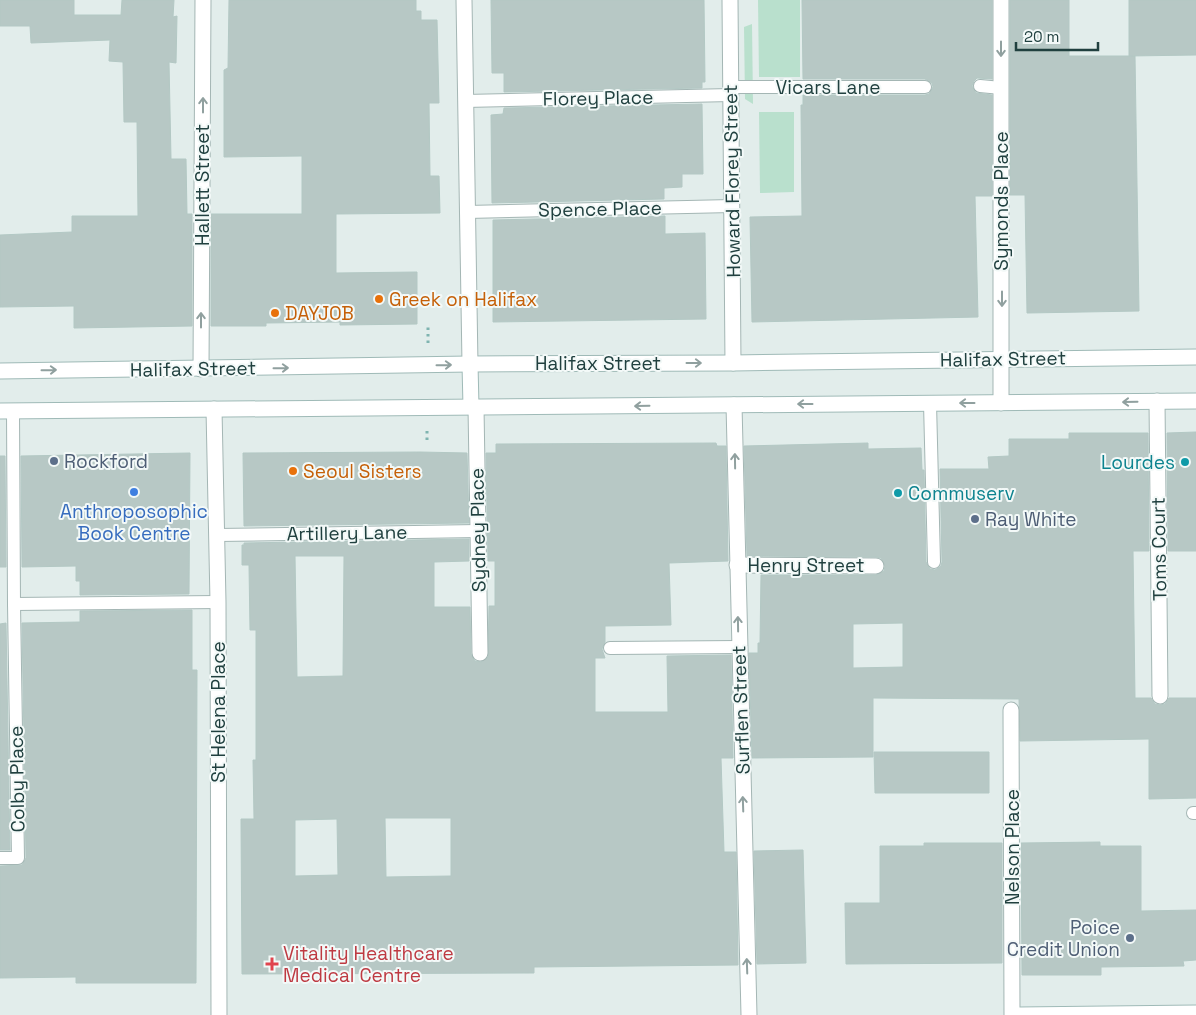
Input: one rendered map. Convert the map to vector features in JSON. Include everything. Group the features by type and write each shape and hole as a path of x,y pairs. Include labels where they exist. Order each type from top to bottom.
{"street":[{"name":"Hallett Street","path":"201,369 203,0"},
{"name":"Sydney Place","path":"464,0 470,364 478,531 480,653"},
{"name":"Howard Florey Street","path":"730,0 733,363"},
{"name":"Symonds Place","path":"1001,0 1001,403"},
{"name":"Halifax Street","path":"0,371 1196,357"},
{"name":"Toms Court","path":"1157,401 1160,696"},
{"path":"6,411 1196,401"},
{"name":"Surflen Street","path":"734,405 749,1015"},
{"name":"St Helena Place","path":"214,409 218,602 219,1015"},
{"name":"Henry Street","path":"737,565 876,566"},
{"name":"Nelson Place","path":"1011,710 1012,1015"},
{"path":"1019,1015 1196,1013"}],"lane":[{"path":"980,86 1001,88"},
{"name":"Vicars Lane","path":"731,91 924,87"},
{"name":"Florey Place","path":"465,101 731,91"},
{"name":"Spence Place","path":"468,212 732,206"},
{"path":"930,403 934,562"},
{"name":"Colby Place","path":"0,858 18,858 14,604 6,411"},
{"name":"Artillery Lane","path":"217,535 478,531"},
{"path":"14,604 218,602"},
{"path":"610,648 739,647"}],"green space":[{"path":"758,0 800,0 800,77 759,77"},
{"path":"752,24 753,104 745,99 744,27"},
{"path":"759,112 794,112 794,192 760,193"}],"building":[{"path":"0,0 74,0 74,15 121,15 122,0 174,0 173,17 177,16 176,63 169,62 171,159 186,159 187,214 192,214 192,326 74,328 74,306 0,307 0,235 72,232 72,216 138,216 137,122 124,122 123,62 109,61 110,40 31,43 30,26 0,26"},
{"path":"229,0 416,0 416,11 421,11 421,20 437,20 439,103 429,103 430,176 439,176 440,213 336,214 336,273 417,272 417,324 340,325 340,322 266,323 266,326 211,326 211,214 302,214 302,156 224,157 224,70 228,68"},
{"path":"491,0 704,0 705,82 702,82 702,88 504,92 504,73 492,73"},
{"path":"802,0 992,0 992,79 977,78 972,86 976,93 992,95 992,196 975,196 978,317 752,322 750,217 802,216 801,105 803,105 803,95 925,95 929,94 933,87 932,83 925,79 803,79"},
{"path":"1010,0 1069,0 1069,56 1135,56 1139,311 1027,313 1025,195 1010,195"},
{"path":"1129,0 1196,0 1196,55 1129,56"},
{"path":"702,104 703,174 682,174 682,187 664,188 664,199 492,203 491,115 503,114 504,108"},
{"path":"665,216 665,234 705,233 706,319 493,322 493,220"},
{"path":"1196,432 1196,551 1168,551 1167,433"},
{"path":"1069,433 1148,433 1149,551 1133,551 1135,698 1151,698 1155,704 1160,705 1165,704 1169,698 1196,698 1196,798 1149,799 1149,739 1020,741 1019,699 873,698 873,757 752,758 749,653 758,653 758,643 760,643 761,575 876,575 884,571 885,566 881,558 876,557 747,556 744,446 868,443 868,449 921,448 922,470 924,470 926,562 930,569 935,570 941,566 942,562 940,469 989,469 988,457 1009,456 1009,439 1069,439","holes":["903,623 903,667 853,668 853,624"]},
{"path":"716,443 717,446 726,446 728,561 669,563 671,625 605,626 605,642 602,649 605,658 595,658 595,712 668,712 667,656 731,655 733,758 721,758 724,852 736,852 738,965 534,967 534,973 242,974 241,819 254,819 253,760 256,760 256,630 250,630 249,565 242,565 242,545 244,543 469,539 469,561 434,562 434,607 470,607 471,654 475,661 481,662 488,657 489,606 495,606 495,561 488,561 486,453 496,453 496,444","holes":["295,556 344,556 343,676 297,677","385,818 451,818 451,876 386,877","337,819 338,875 295,876 295,820"]},
{"path":"190,453 189,594 80,595 80,581 76,581 76,566 22,567 21,456"},
{"path":"243,453 467,453 469,523 244,526"},
{"path":"0,456 5,456 6,567 0,567"},
{"path":"192,610 192,670 197,670 196,983 76,983 76,977 0,978 0,866 22,865 26,858 22,623 80,622 80,611"},
{"path":"6,623 10,850 0,850 0,624"},
{"path":"874,752 989,752 989,793 875,793"},
{"path":"1100,842 1100,846 1141,846 1141,911 1196,910 1196,960 1183,961 1184,966 1101,967 1101,975 1022,975 1021,843"},
{"path":"924,843 1002,843 1002,963 846,964 845,903 880,903 880,846 924,846"},
{"path":"803,850 806,963 757,964 754,851"}],"place":[{"name":"Greek on Halifax","path":"379,299"},
{"name":"DAYJOB","path":"275,313"},
{"name":"Rockford","path":"54,461"},
{"name":"Lourdes","path":"1185,462"},
{"name":"Seoul Sisters","path":"293,471"},
{"name":"Anthroposophic Book Centre","path":"134,492"},
{"name":"Commuserv","path":"898,493"},
{"name":"Ray White","path":"975,519"},
{"name":"Poice Credit Union","path":"1130,938"},
{"name":"Vitality Healthcare Medical Centre","path":"272,964"}]}
